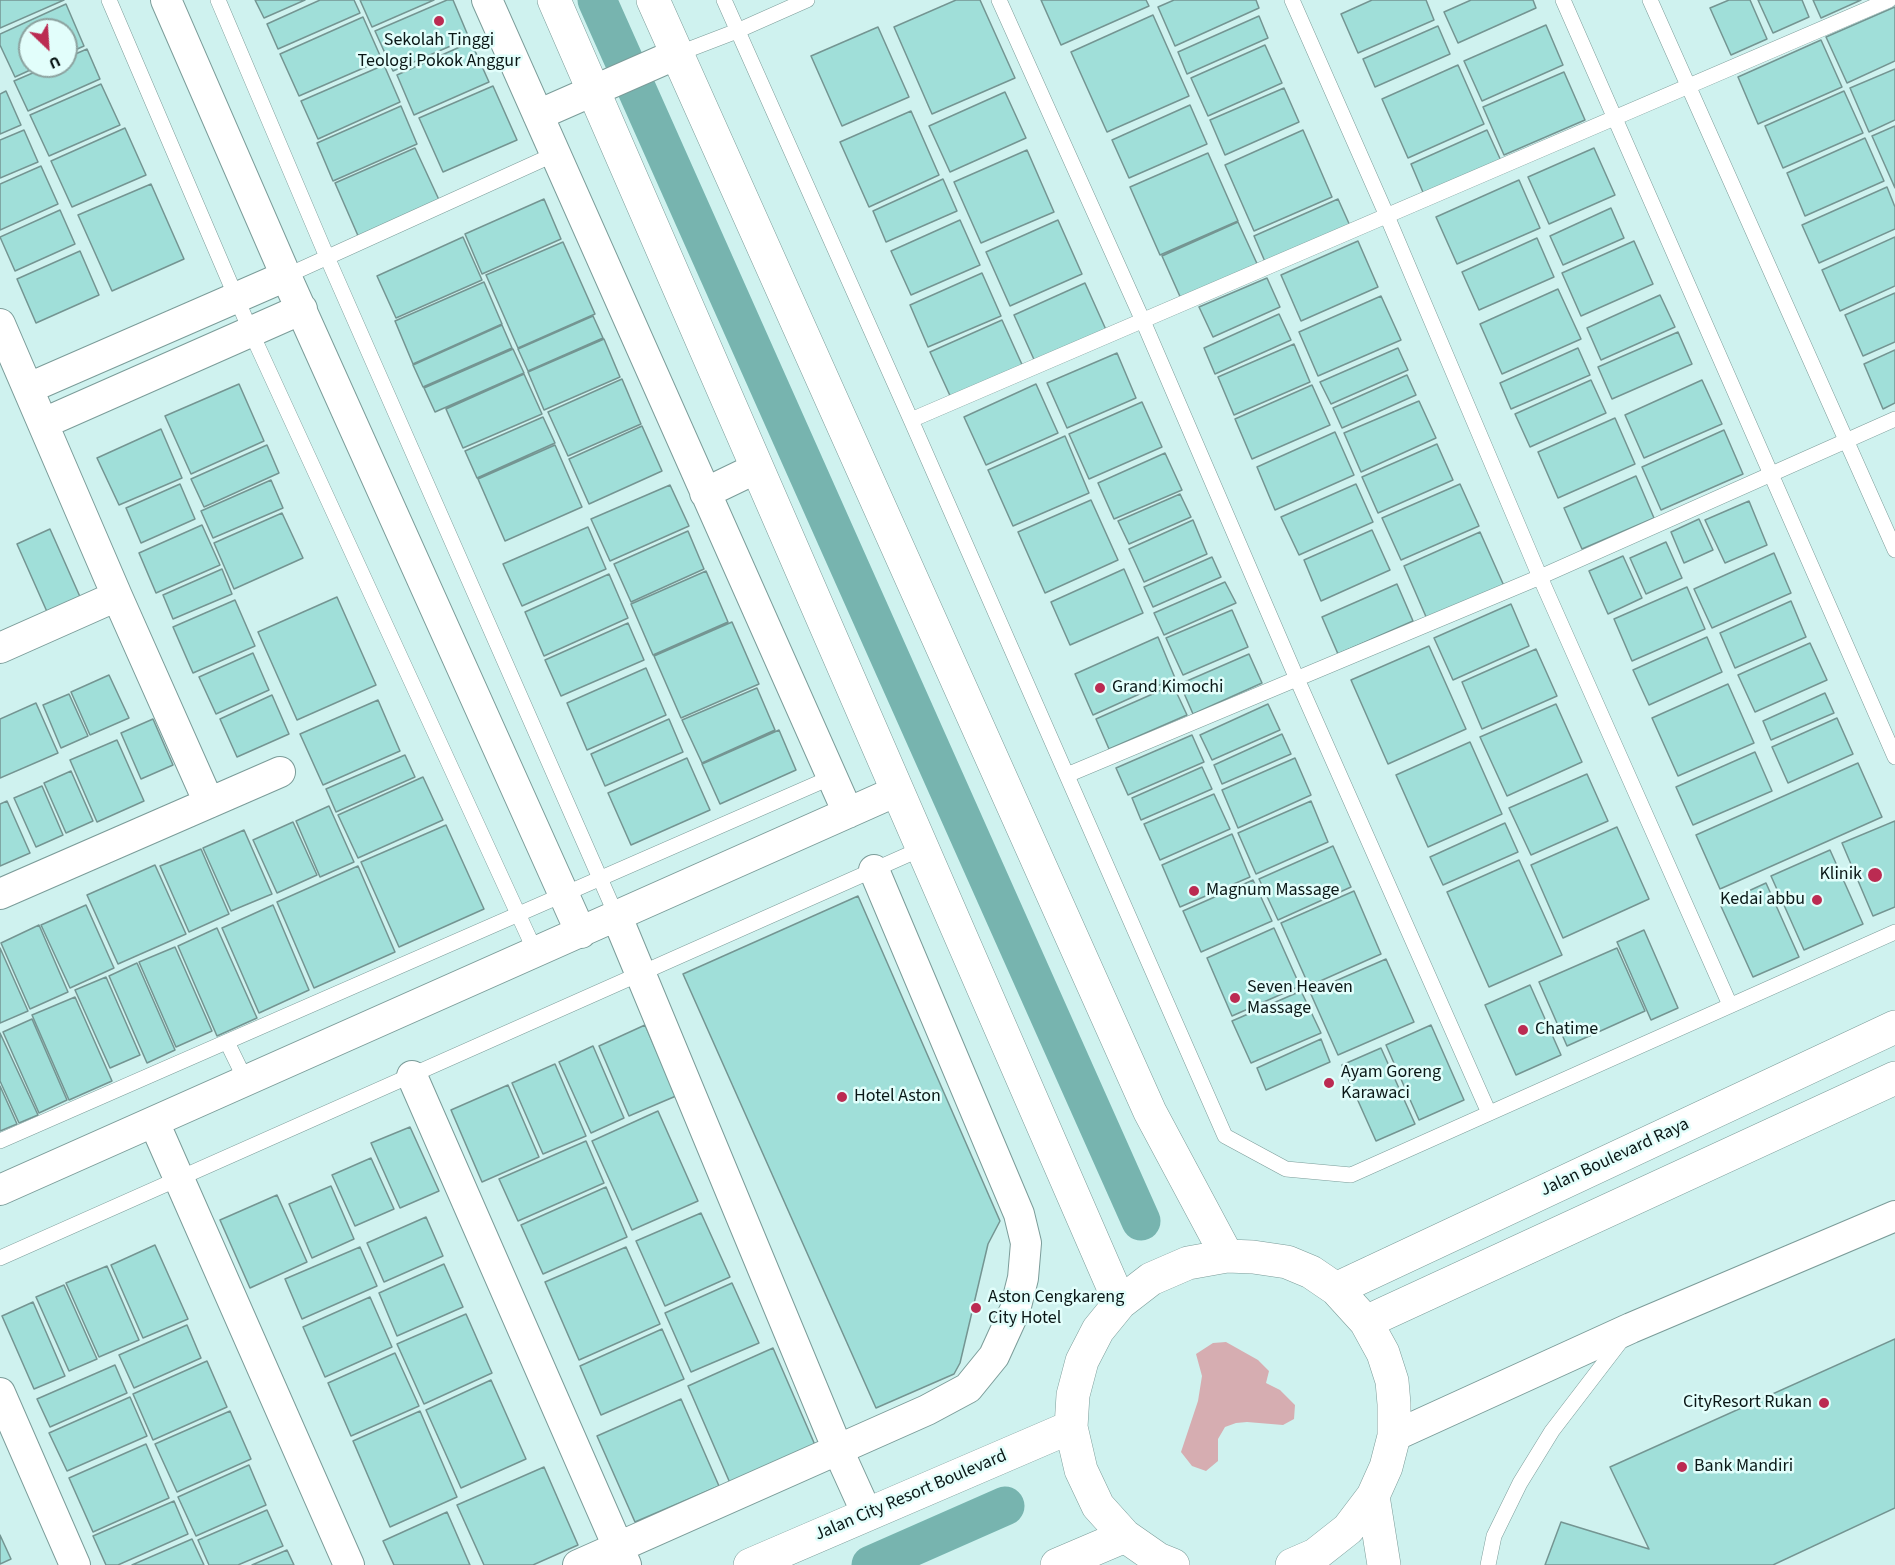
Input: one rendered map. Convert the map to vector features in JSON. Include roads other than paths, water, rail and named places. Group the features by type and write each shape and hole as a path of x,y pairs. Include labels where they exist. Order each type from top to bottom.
{"street":[{"path":"166,0 286,276 581,933"},
{"path":"487,0 848,813"},
{"path":"554,0 603,86 758,468 1120,1303"},
{"path":"653,0 664,59 1150,1113 1227,1257"},
{"path":"538,116 664,59"},
{"path":"29,388 286,276"},
{"path":"44,423 302,309"},
{"path":"0,324 208,803"},
{"path":"705,494 758,468"},
{"path":"0,648 117,596"},
{"path":"0,894 280,772"},
{"path":"0,1190 897,791"},
{"path":"578,1565 622,1556 838,1449 927,1410 968,1388 994,1356 1015,1310 1023,1278 1026,1242 1019,1214 874,870"},
{"path":"617,917 867,1514"},
{"name":"Jalan Boulevard Raya","path":"1336,1288 1895,1027"},
{"path":"412,1076 622,1556"},
{"path":"1366,1322 1895,1078"},
{"path":"154,1122 349,1565"},
{"path":"1394,1436 1631,1328 1895,1216"},
{"path":"1173,1565 1158,1559 1125,1536 1098,1506 1081,1470 1071,1427 1073,1395 1082,1362 1098,1330 1120,1303 1151,1279 1188,1263 1227,1257 1253,1257 1287,1263 1311,1272 1336,1288 1366,1322 1383,1353 1392,1381 1394,1436 1386,1467 1374,1496 1348,1529 1316,1555 1292,1565"},
{"path":"0,1393 75,1565"},
{"name":"Jalan City Resort Boulevard","path":"750,1565 1071,1427"},
{"path":"1374,1496 1384,1565"},
{"path":"1057,1565 1125,1536"}],"lane":[{"path":"218,0 327,257 617,917"},
{"path":"724,0 1225,1136 1286,1170 1351,1175 1895,932"},
{"path":"664,59 807,0"},
{"path":"999,0 1143,321 1297,679 1489,1113"},
{"path":"1292,0 1387,216 1540,577 1730,1005"},
{"path":"1563,0 1895,757"},
{"path":"1650,0 1895,550"},
{"path":"911,420 1889,0"},
{"path":"115,2 251,332 536,953"},
{"path":"286,276 555,154"},
{"path":"1066,775 1540,577 1895,419"},
{"path":"0,1141 832,777"},
{"path":"0,1258 923,848"},
{"path":"227,1042 246,1081"},
{"path":"1488,1565 1494,1536 1520,1483 1552,1431 1631,1328"}],"waterway":[{"path":"597,0 1141,1221"},
{"path":"871,1565 1005,1506"}],"place":[{"name":"Sekolah Tinggi Teologi Pokok Anggur","path":"439,21"},
{"name":"Grand Kimochi","path":"1100,688"},
{"name":"Klinik","path":"1875,875"},
{"name":"Magnum Massage","path":"1194,891"},
{"name":"Kedai abbu","path":"1817,900"},
{"name":"Seven Heaven Massage","path":"1235,998"},
{"name":"Chatime","path":"1523,1030"},
{"name":"Ayam Goreng Karawaci","path":"1329,1083"},
{"name":"Hotel Aston","path":"842,1097"},
{"name":"Aston Cengkareng City Hotel","path":"976,1308"},
{"name":"CityResort Rukan","path":"1824,1403"},
{"name":"Bank Mandiri","path":"1682,1467"}]}
